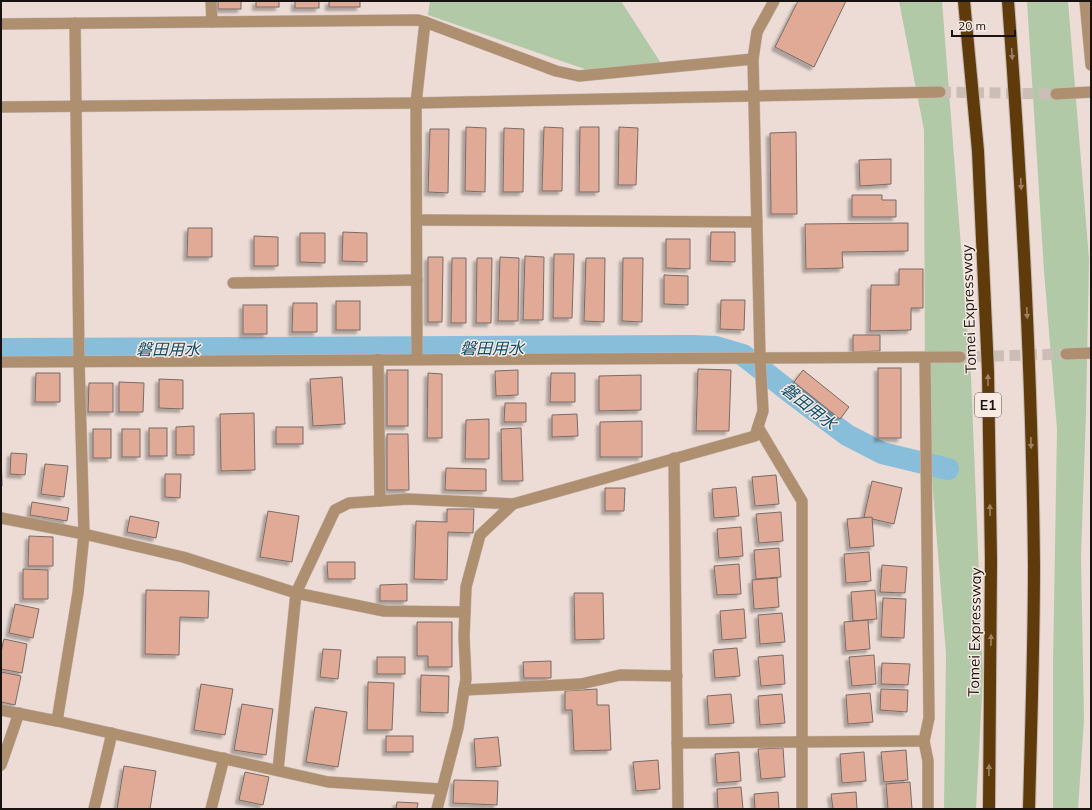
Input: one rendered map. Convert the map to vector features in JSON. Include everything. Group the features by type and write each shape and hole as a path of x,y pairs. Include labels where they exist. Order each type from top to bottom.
{"highway":[{"name":"Tomei Expressway","path":"964,1 978,151 988,372 992,560 989,809"},
{"path":"1008,1 1019,150 1030,370 1034,567 1029,809"}],"street":[{"path":"211,1 212,22"},
{"path":"278,770 296,593 335,510 349,503 408,499 513,504 756,436 763,411 760,357 753,59 758,32 774,1"},
{"path":"1085,1 1091,65"},
{"path":"1,24 418,20 556,71 579,76 753,59"},
{"path":"417,359 416,103 425,22"},
{"path":"57,721 78,593 84,534 79,361 75,23"},
{"path":"1,107 416,103 940,92"},
{"path":"1056,94 1091,92"},
{"path":"416,220 757,222"},
{"path":"233,282 417,280"},
{"path":"1066,354 1091,353"},
{"path":"1,362 960,357"},
{"path":"925,358 929,718 924,741 928,761 928,809"},
{"path":"378,359 380,501"},
{"path":"758,427 802,501 802,809"},
{"path":"674,458 678,809"},
{"path":"437,809 458,728 466,679 466,586 480,535 513,504"},
{"path":"1,518 84,534 183,557 296,593 384,611 465,612"},
{"path":"464,690 580,684 620,675 676,676"},
{"path":"1,710 112,733 328,782 441,789"},
{"path":"1,765 19,713"},
{"path":"94,809 112,733"},
{"path":"677,743 924,741"},
{"path":"211,809 224,758"}],"green space":[{"path":"430,1 621,1 664,68 599,74 428,15"},
{"path":"899,1 942,1 971,376 983,675 976,809 944,809 946,654 925,391 924,130"},
{"path":"1027,1 1068,1 1089,259 1081,556 1084,720 1078,809 1053,809 1053,666 1057,429 1044,271"}],"building":[{"path":"218,1 241,1 241,9 218,9"},
{"path":"256,1 279,1 279,7 256,7"},
{"path":"295,1 319,1 319,8 295,8"},
{"path":"329,1 360,1 360,7 329,7"},
{"path":"798,1 846,1 814,67 775,47"},
{"path":"466,127 486,128 485,192 465,191"},
{"path":"544,127 563,128 562,191 542,191"},
{"path":"580,127 599,127 599,192 579,192"},
{"path":"619,127 638,128 636,185 618,185"},
{"path":"504,128 524,129 523,192 503,192"},
{"path":"430,129 449,129 448,193 428,192"},
{"path":"796,132 797,214 771,214 770,133"},
{"path":"891,159 891,184 860,186 859,160"},
{"path":"852,195 882,195 882,200 896,200 896,217 852,217"},
{"path":"908,223 908,251 842,252 843,268 806,269 805,224"},
{"path":"188,228 212,228 212,257 187,257"},
{"path":"343,232 367,233 367,262 342,261"},
{"path":"711,232 735,232 735,262 710,261"},
{"path":"300,233 325,233 325,263 300,262"},
{"path":"254,236 278,237 278,266 254,266"},
{"path":"666,239 690,239 690,269 666,268"},
{"path":"554,254 574,254 572,318 553,318"},
{"path":"525,256 544,257 543,320 523,320"},
{"path":"428,257 443,257 442,322 428,322"},
{"path":"500,257 519,258 518,321 498,321"},
{"path":"452,258 466,258 466,323 451,323"},
{"path":"477,258 492,258 491,323 476,323"},
{"path":"586,258 605,258 604,322 584,321"},
{"path":"623,258 643,258 642,322 622,321"},
{"path":"899,269 923,269 923,308 911,308 911,330 870,331 871,285 899,285"},
{"path":"664,275 688,276 688,305 664,304"},
{"path":"721,300 745,300 744,330 720,329"},
{"path":"336,301 360,301 360,330 336,330"},
{"path":"293,303 317,303 317,332 292,332"},
{"path":"243,305 267,305 267,334 243,334"},
{"path":"853,335 880,335 880,351 853,352"},
{"path":"878,368 901,368 901,438 878,438"},
{"path":"698,369 731,370 729,431 696,431"},
{"path":"387,370 408,370 408,426 387,426"},
{"path":"518,370 518,395 496,396 495,371"},
{"path":"803,370 849,407 840,419 794,382"},
{"path":"36,373 60,373 60,402 35,402"},
{"path":"428,373 442,374 442,438 427,438"},
{"path":"551,373 575,373 575,402 550,402"},
{"path":"641,375 641,410 599,411 599,376"},
{"path":"342,377 345,424 313,426 310,379"},
{"path":"159,379 183,380 183,409 159,408"},
{"path":"119,382 144,383 143,412 119,412"},
{"path":"89,383 113,383 113,412 88,412"},
{"path":"505,403 526,403 526,422 504,422"},
{"path":"254,413 255,470 221,471 220,414"},
{"path":"577,414 578,436 552,437 552,415"},
{"path":"489,419 489,459 465,459 466,420"},
{"path":"642,421 642,457 600,457 600,422"},
{"path":"194,426 194,455 176,455 176,427"},
{"path":"276,427 303,427 303,444 276,444"},
{"path":"149,428 167,428 167,456 149,456"},
{"path":"521,428 523,481 502,481 501,429"},
{"path":"93,429 111,429 111,458 93,458"},
{"path":"122,429 140,429 140,457 122,457"},
{"path":"387,434 408,434 409,490 387,490"},
{"path":"1,450 2,486 1,486"},
{"path":"11,453 27,454 25,475 10,474"},
{"path":"45,464 68,466 64,497 41,494"},
{"path":"446,468 486,469 486,491 445,490"},
{"path":"165,474 181,474 180,498 165,497"},
{"path":"776,475 779,504 755,506 752,477"},
{"path":"872,481 902,488 894,524 864,517"},
{"path":"736,487 739,516 714,518 712,489"},
{"path":"605,488 625,488 624,511 605,511"},
{"path":"32,502 69,508 67,521 30,515"},
{"path":"447,509 474,509 473,533 448,532 447,580 414,579 416,521 447,522"},
{"path":"268,511 299,516 292,562 260,557"},
{"path":"781,512 783,541 759,543 756,514"},
{"path":"130,516 159,522 156,538 127,532"},
{"path":"872,517 874,546 850,548 847,519"},
{"path":"741,527 743,556 719,558 717,529"},
{"path":"29,536 53,537 53,566 28,566"},
{"path":"779,548 781,577 756,579 754,550"},
{"path":"869,552 871,581 846,583 844,554"},
{"path":"327,562 355,562 355,579 328,579"},
{"path":"739,564 741,594 717,595 714,566"},
{"path":"882,565 907,567 905,593 880,592"},
{"path":"23,569 48,570 48,599 23,599"},
{"path":"777,578 779,607 754,609 752,580"},
{"path":"407,584 407,601 380,601 380,585"},
{"path":"146,590 209,591 208,618 180,617 179,655 145,654"},
{"path":"875,590 877,619 853,621 851,592"},
{"path":"574,593 603,593 604,639 575,640"},
{"path":"883,598 906,599 904,638 881,637"},
{"path":"15,604 39,609 33,638 9,633"},
{"path":"744,609 746,638 722,640 720,611"},
{"path":"782,613 785,642 760,644 758,615"},
{"path":"868,620 870,649 846,651 844,622"},
{"path":"417,622 452,622 452,667 428,667 428,656 417,656"},
{"path":"4,639 27,644 22,673 1,669 1,652"},
{"path":"737,648 740,676 715,678 713,650"},
{"path":"323,649 341,650 338,679 320,677"},
{"path":"783,655 785,684 761,686 758,657"},
{"path":"874,655 876,684 852,686 849,657"},
{"path":"377,657 405,657 405,674 377,674"},
{"path":"551,661 551,678 524,678 523,662"},
{"path":"882,663 910,664 908,685 881,684"},
{"path":"1,672 21,676 15,705 1,702"},
{"path":"421,675 449,676 448,713 420,712"},
{"path":"368,682 394,683 392,730 367,730"},
{"path":"201,684 233,689 225,735 194,730"},
{"path":"597,689 597,705 609,705 611,750 574,751 572,710 565,710 565,691"},
{"path":"881,689 908,690 907,712 880,710"},
{"path":"870,693 873,722 848,724 846,695"},
{"path":"731,694 734,723 709,725 707,696"},
{"path":"782,694 785,723 760,725 758,696"},
{"path":"242,704 273,709 266,755 234,750"},
{"path":"315,707 347,712 338,767 306,762"},
{"path":"386,736 413,736 413,752 386,752"},
{"path":"498,737 501,766 476,768 474,739"},
{"path":"783,748 785,777 761,779 758,749"},
{"path":"906,750 908,780 884,782 881,752"},
{"path":"739,752 741,781 717,783 715,754"},
{"path":"864,752 866,781 842,783 840,754"},
{"path":"658,760 660,789 636,791 633,762"},
{"path":"124,766 156,771 150,809 117,809"},
{"path":"245,772 269,777 263,805 239,800"},
{"path":"454,780 498,781 497,805 453,803"},
{"path":"910,782 912,809 888,809 886,784"},
{"path":"741,787 743,809 718,809 717,789"},
{"path":"778,792 779,809 755,809 754,794"},
{"path":"856,792 857,809 833,809 831,794"},
{"path":"397,802 418,803 417,809 396,809"}],"waterway":[{"name":"磐田用水","path":"1,349 716,347 743,355 847,435 882,453 948,469"}],"tunnel":[{"path":"940,92 1056,94"},
{"path":"960,357 1066,354"}]}
